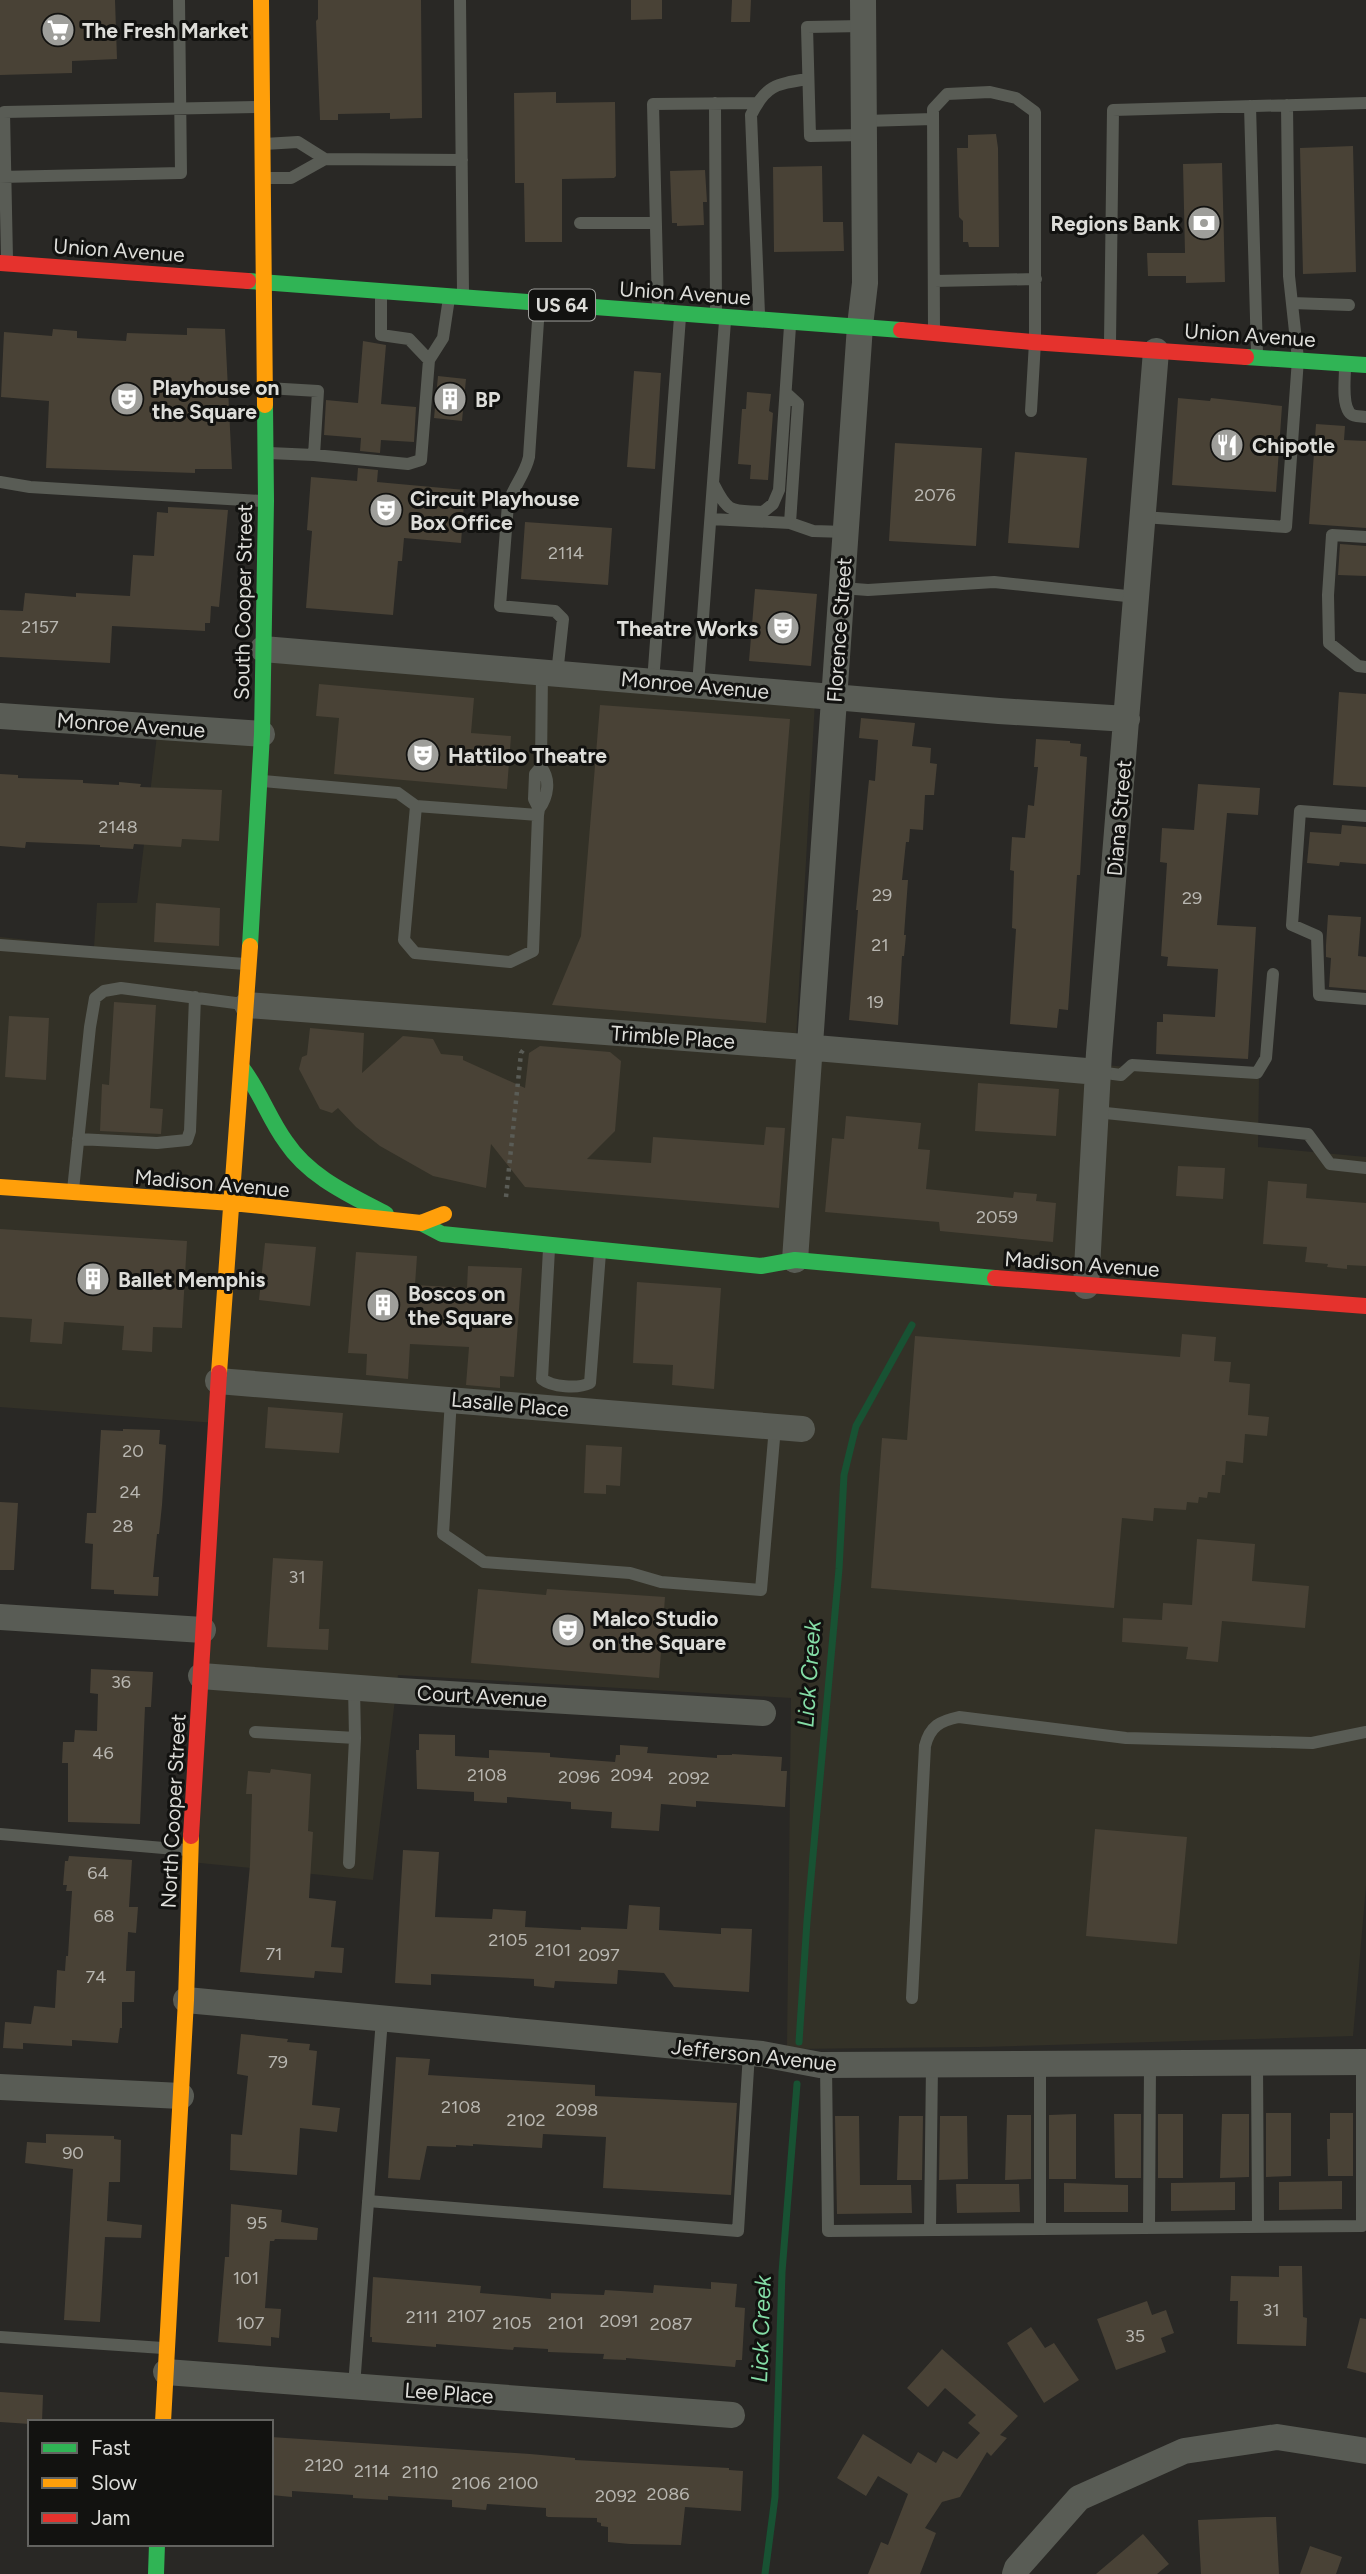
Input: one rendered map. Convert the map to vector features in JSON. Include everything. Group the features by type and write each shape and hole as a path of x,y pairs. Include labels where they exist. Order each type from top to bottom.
{"street":[{"name":"South Cooper Street","path":"232,1203 247,1005 262,734 266,501 261,0"},
{"name":"Florence Street","path":"785,1255 811,1047 865,283 863,13"},
{"name":"Union Avenue","path":"3,263 1366,365"},
{"name":"Diana Street","path":"1086,1286 1098,1072 1156,351"},
{"name":"Monroe Avenue","path":"262,649 1127,719"},
{"name":"Monroe Avenue","path":"0,716 262,734"},
{"name":"Trimble Place","path":"247,1005 811,1047 1098,1072"},
{"path":"242,1068 260,1093 292,1151 328,1182 399,1221"},
{"name":"Madison Avenue","path":"0,1187 232,1203 421,1223 442,1234 761,1266 785,1255 1086,1286 1366,1306"},
{"name":"North Cooper Street","path":"163,2420 203,1630 232,1203"},
{"name":"Madison Avenue","path":"421,1223 447,1213 460,1214"},
{"name":"Lasalle Place","path":"218,1381 451,1399 559,1396 802,1429"},
{"path":"0,1617 203,1630"},
{"name":"Court Avenue","path":"201,1676 763,1713"},
{"name":"Jefferson Avenue","path":"186,2000 749,2053 826,2065 1364,2062"},
{"path":"0,2087 181,2096"},
{"name":"Lee Place","path":"167,2360 354,2386 732,2415"},
{"path":"1015,2574 1017,2568 1079,2498 1184,2451 1277,2437 1366,2451"},
{"path":"156,2574 157,2546"}],"lane":[{"path":"3,177 181,173 179,0"},
{"path":"265,453 408,464 421,460 429,360 443,338 456,295 462,160 460,0"},
{"path":"863,13 807,27 810,136 933,119"},
{"path":"759,319 751,115 761,96 777,84 808,79"},
{"path":"934,334 933,109 947,94 990,92 1016,98 1035,112 1035,342 1031,411"},
{"path":"698,685 711,519 721,317 715,103"},
{"path":"658,312 653,104 757,103"},
{"path":"1110,346 1113,110 1366,103"},
{"path":"1143,517 1286,527 1298,359 1289,276 1287,105"},
{"path":"1250,106 1257,357"},
{"path":"3,263 2,112 262,107"},
{"path":"263,144 298,142 325,159"},
{"path":"263,178 291,178 325,159 462,160"},
{"path":"580,223 656,223"},
{"path":"934,281 1035,279"},
{"path":"382,290 381,335 409,340 429,360"},
{"path":"416,806 404,940 415,953 510,962 533,951 539,812 546,800 547,774 541,767 550,672 563,619 555,611 500,606 508,504 512,490 527,468 529,457 539,303"},
{"path":"1293,303 1349,305"},
{"path":"653,682 680,314"},
{"path":"713,485 722,502 732,510 763,512 773,504 779,490 790,321"},
{"path":"1345,363 1345,397 1348,411 1353,415 1366,417"},
{"path":"265,388 318,391 314,455"},
{"path":"786,393 798,404 790,523"},
{"path":"0,482 30,487 266,501"},
{"path":"711,519 790,523 813,531 846,532"},
{"path":"1366,537 1332,535 1328,595 1329,643 1358,666 1366,667"},
{"path":"842,588 868,590 994,582 1136,597"},
{"path":"260,781 398,793 416,806 539,812"},
{"path":"1366,816 1300,811 1292,925 1317,936 1319,995 1366,999"},
{"path":"0,945 249,964"},
{"path":"1098,1072 1121,1074 1132,1065 1257,1073 1266,1058 1273,974"},
{"path":"72,1193 95,998 104,991 121,988 247,1005"},
{"path":"78,1139 157,1143 187,1140 190,1131 195,997"},
{"path":"1096,1112 1308,1134 1330,1164 1366,1168"},
{"path":"550,1245 542,1379 559,1396 590,1383 600,1250"},
{"path":"451,1399 443,1534 484,1562 630,1573 661,1583 761,1590 775,1427"},
{"path":"349,1863 355,1738 354,1687"},
{"path":"912,1998 925,1746 928,1735 939,1722 959,1717 1126,1738 1312,1743 1366,1732"},
{"path":"255,1732 355,1738"},
{"path":"0,1834 191,1851"},
{"path":"354,2386 382,2019"},
{"path":"368,2201 738,2231 749,2053"},
{"path":"826,2065 828,2231 1362,2226 1364,2062"},
{"path":"1256,2063 1258,2227"},
{"path":"930,2230 932,2064"},
{"path":"1040,2064 1040,2229"},
{"path":"1149,2228 1150,2064"},
{"path":"0,2337 167,2360"}],"path":[{"path":"506,1197 521,1054 530,1042"}],"shaded area":[{"path":"271,661 815,701 796,1039 1259,1078 1258,1147 1366,1157 1366,1886 1353,2036 980,2047 787,2049 791,1698 398,1675 373,1880 190,1862 216,1423 0,1407 0,937 94,947 97,903 137,903 157,735 266,743"}],"building":[{"name":"The Fresh Market","path":"0,0 115,0 117,59 72,61 72,73 0,75"},
{"path":"318,0 421,0 422,118 390,119 390,113 338,114 338,120 320,120 316,21"},
{"path":"631,0 662,0 662,19 631,20"},
{"path":"732,0 751,0 750,22 731,22"},
{"path":"556,92 556,103 615,102 616,176 562,179 562,242 525,242 524,183 515,183 514,93"},
{"path":"996,134 999,247 969,247 968,242 963,242 963,221 959,217 957,148 968,148 968,135"},
{"path":"1353,146 1356,272 1303,274 1300,148"},
{"name":"Regions Bank","path":"1222,163 1225,282 1186,283 1186,276 1148,276 1147,253 1185,253 1183,164"},
{"path":"822,166 823,222 843,222 844,251 774,252 773,167"},
{"path":"705,170 707,202 703,202 704,225 677,226 677,223 672,223 670,171"},
{"name":"Playhouse on the Square","path":"187,328 225,329 232,469 195,469 195,473 46,468 49,401 1,397 4,332 52,336 53,329 77,331 77,338 126,341 127,333 187,335"},
{"path":"363,341 386,345 381,404 416,407 414,442 381,440 380,453 360,451 361,438 324,435 326,400 358,403"},
{"path":"634,371 661,373 655,469 627,467"},
{"name":"BP","path":"438,376 466,379 462,421 434,418"},
{"path":"747,392 771,394 769,411 773,413 768,480 750,479 751,465 738,464 742,409 746,409"},
{"name":"Chipotle","path":"1178,398 1210,401 1211,398 1282,406 1276,492 1172,485"},
{"path":"1316,424 1345,426 1344,440 1366,441 1366,528 1309,524"},
{"path":"895,443 982,448 976,546 889,541"},
{"path":"1015,452 1087,458 1079,548 1008,543"},
{"path":"358,468 378,470 377,482 465,490 461,543 404,538 402,561 398,561 393,615 306,608 312,531 307,530 311,477 357,481"},
{"path":"168,507 228,510 219,607 211,606 210,623 205,623 205,631 112,626 110,663 0,657 0,610 23,611 25,593 76,597 76,593 130,596 133,555 154,556 157,512 168,513"},
{"path":"525,522 612,528 608,585 521,579"},
{"path":"1340,544 1366,546 1366,576 1338,575"},
{"name":"Theatre Works","path":"755,589 817,594 811,666 749,661"},
{"name":"Hattiloo Theatre","path":"319,684 474,698 471,733 511,736 507,789 334,774 339,718 316,716"},
{"path":"1339,692 1366,694 1366,787 1333,785"},
{"path":"600,705 790,719 766,1023 552,1005 581,936"},
{"path":"861,718 915,723 912,746 931,748 930,763 937,764 934,795 925,795 923,830 910,829 909,842 906,842 902,880 908,880 906,935 902,956 898,1025 849,1020 856,910 869,780 875,781 878,740 859,738"},
{"path":"1036,739 1081,744 1080,756 1087,757 1068,1010 1059,1009 1057,1028 1010,1024 1016,929 1012,928 1012,837 1025,838 1028,805 1034,806 1038,767 1034,767"},
{"path":"0,774 18,775 18,778 83,780 83,783 119,785 119,782 141,784 140,787 222,790 219,841 182,839 181,847 134,844 133,849 26,842 25,848 0,846"},
{"path":"1198,784 1260,788 1258,815 1227,813 1217,925 1256,927 1248,1059 1156,1054 1157,1022 1163,1022 1163,1014 1215,1017 1218,969 1167,966 1168,957 1161,956 1167,863 1160,862 1162,828 1194,830"},
{"path":"1342,825 1366,827 1366,864 1340,862 1339,866 1307,863 1310,832 1341,834"},
{"path":"156,903 220,908 219,946 154,942"},
{"path":"1328,915 1361,917 1358,956 1366,957 1366,990 1329,987 1331,958 1326,957"},
{"path":"114,1002 156,1005 150,1108 163,1109 161,1134 100,1131 102,1084 109,1085"},
{"path":"9,1016 49,1018 46,1080 5,1077"},
{"path":"310,1028 364,1033 362,1073 403,1036 433,1039 441,1054 463,1056 463,1060 525,1088 529,1053 540,1046 610,1052 621,1061 615,1131 587,1159 651,1163 653,1137 764,1145 766,1127 785,1128 779,1208 525,1187 491,1144 486,1188 433,1176 380,1146 338,1108 332,1113 320,1109 299,1069 302,1057 307,1055"},
{"path":"978,1083 1059,1089 1056,1136 975,1131"},
{"path":"846,1116 921,1123 918,1149 930,1150 926,1189 1013,1198 1014,1192 1037,1194 1036,1201 1056,1203 1053,1242 940,1231 939,1222 825,1212 832,1138 844,1139"},
{"path":"1178,1166 1225,1168 1223,1199 1176,1196"},
{"path":"1268,1181 1307,1184 1306,1198 1366,1203 1366,1266 1347,1265 1347,1269 1327,1267 1328,1264 1305,1262 1307,1247 1263,1244"},
{"name":"Ballet Memphis","path":"0,1229 187,1241 182,1328 153,1327 152,1352 122,1350 124,1326 64,1322 62,1344 30,1342 32,1319 0,1317"},
{"path":"265,1243 316,1247 310,1306 259,1300"},
{"path":"356,1252 417,1256 415,1285 467,1288 468,1266 522,1268 514,1377 500,1376 500,1388 466,1385 469,1347 410,1344 408,1379 366,1375 367,1354 348,1353"},
{"path":"637,1282 721,1288 714,1389 672,1385 673,1365 633,1363"},
{"path":"1182,1334 1216,1337 1214,1361 1231,1362 1229,1382 1250,1384 1248,1415 1269,1417 1267,1436 1245,1434 1243,1463 1226,1461 1220,1493 1208,1492 1207,1498 1199,1497 1198,1503 1187,1502 1186,1510 1154,1508 1153,1521 1122,1518 1114,1608 871,1588 882,1438 907,1440 915,1336 1180,1357"},
{"path":"268,1407 343,1413 339,1453 265,1448"},
{"path":"101,1430 160,1430 159,1444 166,1445 153,1577 159,1577 158,1596 114,1594 114,1590 91,1589 93,1544 85,1543 87,1513 96,1513"},
{"path":"586,1445 622,1447 620,1486 606,1485 606,1494 584,1493"},
{"path":"0,1502 18,1503 14,1570 0,1570"},
{"path":"1197,1539 1255,1544 1252,1581 1309,1586 1305,1628 1222,1621 1218,1662 1186,1659 1188,1647 1122,1642 1123,1618 1162,1620 1163,1603 1192,1605"},
{"path":"273,1558 323,1561 319,1629 329,1629 328,1650 267,1647"},
{"name":"Malco Studio on the Square","path":"478,1589 546,1595 547,1589 665,1597 659,1678 471,1663"},
{"path":"91,1669 153,1672 151,1707 145,1707 140,1824 68,1822 68,1763 62,1763 63,1742 74,1742 75,1730 97,1731 98,1694 90,1693"},
{"path":"419,1734 455,1735 455,1756 489,1758 489,1750 550,1753 550,1757 615,1762 616,1755 620,1755 620,1745 648,1747 647,1753 717,1758 717,1755 732,1754 782,1757 781,1771 787,1771 785,1807 696,1801 696,1807 661,1804 659,1831 611,1828 612,1812 571,1809 571,1802 507,1797 507,1803 474,1801 474,1792 417,1789 416,1750 419,1750"},
{"path":"271,1769 311,1774 308,1831 313,1832 309,1898 336,1901 331,1947 344,1948 342,1973 315,1971 314,1978 240,1972 250,1865 252,1794 246,1794 248,1771 270,1773"},
{"path":"1095,1829 1187,1837 1177,1944 1086,1936"},
{"path":"403,1850 439,1852 435,1917 492,1919 493,1909 526,1911 525,1927 627,1929 629,1905 660,1907 659,1930 721,1934 721,1928 752,1929 749,1992 674,1987 664,1973 618,1970 617,1984 555,1981 554,1988 534,1986 534,1979 431,1974 431,1985 395,1983"},
{"path":"69,1856 132,1860 129,1907 138,1907 136,1933 128,1932 126,1971 135,1971 134,2002 122,2002 122,2028 118,2043 72,2040 72,2046 23,2043 23,2049 3,2048 5,2022 31,2024 34,2006 55,2008 57,1970 65,1971 68,1956 72,1891 66,1891 67,1885 63,1885 65,1861 68,1861"},
{"path":"241,2034 310,2044 309,2050 317,2051 312,2105 340,2108 337,2132 300,2128 297,2175 230,2170 231,2134 242,2135 248,2076 237,2074"},
{"path":"396,2057 430,2059 428,2075 595,2085 595,2096 737,2103 731,2195 603,2188 606,2137 543,2134 542,2148 473,2144 456,2147 427,2146 420,2180 388,2178"},
{"path":"1266,2113 1291,2113 1291,2176 1266,2177"},
{"path":"1330,2113 1353,2113 1353,2176 1328,2176 1327,2139 1330,2139"},
{"path":"1076,2114 1076,2179 1049,2179 1049,2115"},
{"path":"1114,2114 1141,2114 1141,2178 1115,2178"},
{"path":"1158,2114 1183,2114 1183,2178 1158,2178"},
{"path":"1222,2114 1249,2114 1249,2177 1220,2178"},
{"path":"1007,2115 1031,2115 1031,2179 1005,2180"},
{"path":"835,2116 859,2116 860,2185 911,2185 912,2213 837,2214"},
{"path":"899,2116 923,2116 922,2180 897,2180"},
{"path":"940,2116 967,2116 968,2179 939,2180"},
{"path":"46,2134 114,2136 114,2139 121,2140 120,2182 109,2182 107,2221 142,2225 141,2238 105,2237 100,2322 64,2320 73,2169 25,2163 27,2142 46,2143"},
{"path":"1342,2181 1342,2209 1279,2210 1279,2182"},
{"path":"1235,2182 1235,2210 1171,2211 1171,2183"},
{"path":"1064,2183 1128,2185 1128,2212 1064,2212"},
{"path":"956,2184 1019,2184 1020,2212 957,2213"},
{"path":"231,2204 282,2210 281,2222 318,2228 317,2240 270,2241 265,2308 281,2309 279,2338 271,2337 271,2346 218,2342 225,2257 229,2257"},
{"path":"1279,2266 1302,2266 1303,2317 1307,2318 1306,2346 1237,2344 1238,2301 1230,2301 1231,2276 1279,2277"},
{"path":"373,2277 481,2286 480,2293 551,2299 551,2293 604,2295 605,2290 653,2293 654,2285 711,2289 711,2282 737,2284 735,2307 745,2308 742,2360 736,2360 735,2367 626,2358 603,2359 604,2354 548,2352 548,2349 514,2347 513,2350 436,2344 436,2347 372,2342"},
{"path":"1147,2301 1152,2315 1166,2310 1174,2333 1161,2338 1166,2352 1116,2370 1097,2319"},
{"path":"1360,2318 1366,2319 1366,2373 1347,2368"},
{"path":"1031,2327 1045,2348 1054,2343 1079,2380 1044,2403 1007,2343"},
{"path":"942,2349 1018,2416 1000,2435 1007,2438 991,2456 987,2452 960,2497 942,2502 925,2528 936,2533 920,2574 868,2574 881,2542 888,2545 908,2494 878,2476 866,2496 837,2478 863,2434 911,2464 918,2452 936,2463 943,2451 957,2459 980,2433 968,2423 976,2415 945,2388 928,2407 907,2388"},
{"path":"0,2392 43,2395 42,2420 28,2420 28,2424 0,2422"},
{"path":"273,2437 743,2471 741,2511 685,2507 681,2545 608,2542 608,2527 601,2526 597,2518 548,2517 546,2508 487,2504 486,2510 452,2507 452,2500 388,2496 388,2500 292,2491 292,2497 273,2495"},
{"path":"1276,2517 1279,2574 1201,2574 1198,2520"},
{"path":"1143,2534 1169,2564 1157,2574 1096,2574"},
{"path":"1310,2546 1342,2557 1336,2574 1300,2574"}],"waterway":[{"name":"Lick Creek","path":"799,2042 807,1921 839,1569 844,1475 856,1426 912,1325"},
{"name":"Lick Creek","path":"765,2574 775,2497 782,2272 797,2084"}],"traffic: fast":[{"path":"248,281 901,330"},
{"path":"1246,357 1366,365"},
{"path":"250,946 262,734 265,405"},
{"path":"242,1068 295,1154 331,1184 386,1214"},
{"path":"421,1223 442,1234 761,1266 795,1260 995,1278"},
{"path":"156,2574 157,2546"}],"traffic: slow":[{"path":"261,0 265,405"},
{"path":"219,1373 250,946"},
{"path":"0,1187 232,1203 421,1223 444,1214"},
{"path":"163,2420 186,2000 191,1836"}],"traffic: jam":[{"path":"0,263 248,281"},
{"path":"901,330 1246,357"},
{"path":"995,1278 1366,1306"},
{"path":"191,1836 219,1373"}],"place":[{"name":"The Fresh Market","path":"58,30"},
{"name":"Regions Bank","path":"1204,223"},
{"name":"Playhouse on the Square","path":"127,399"},
{"name":"BP","path":"450,399"},
{"name":"Chipotle","path":"1227,445"},
{"name":"Circuit Playhouse Box Office","path":"386,510"},
{"name":"Theatre Works","path":"783,628"},
{"name":"Hattiloo Theatre","path":"423,755"},
{"name":"Ballet Memphis","path":"93,1279"},
{"name":"Boscos on the Square","path":"383,1305"},
{"name":"Malco Studio on the Square","path":"568,1630"}]}
